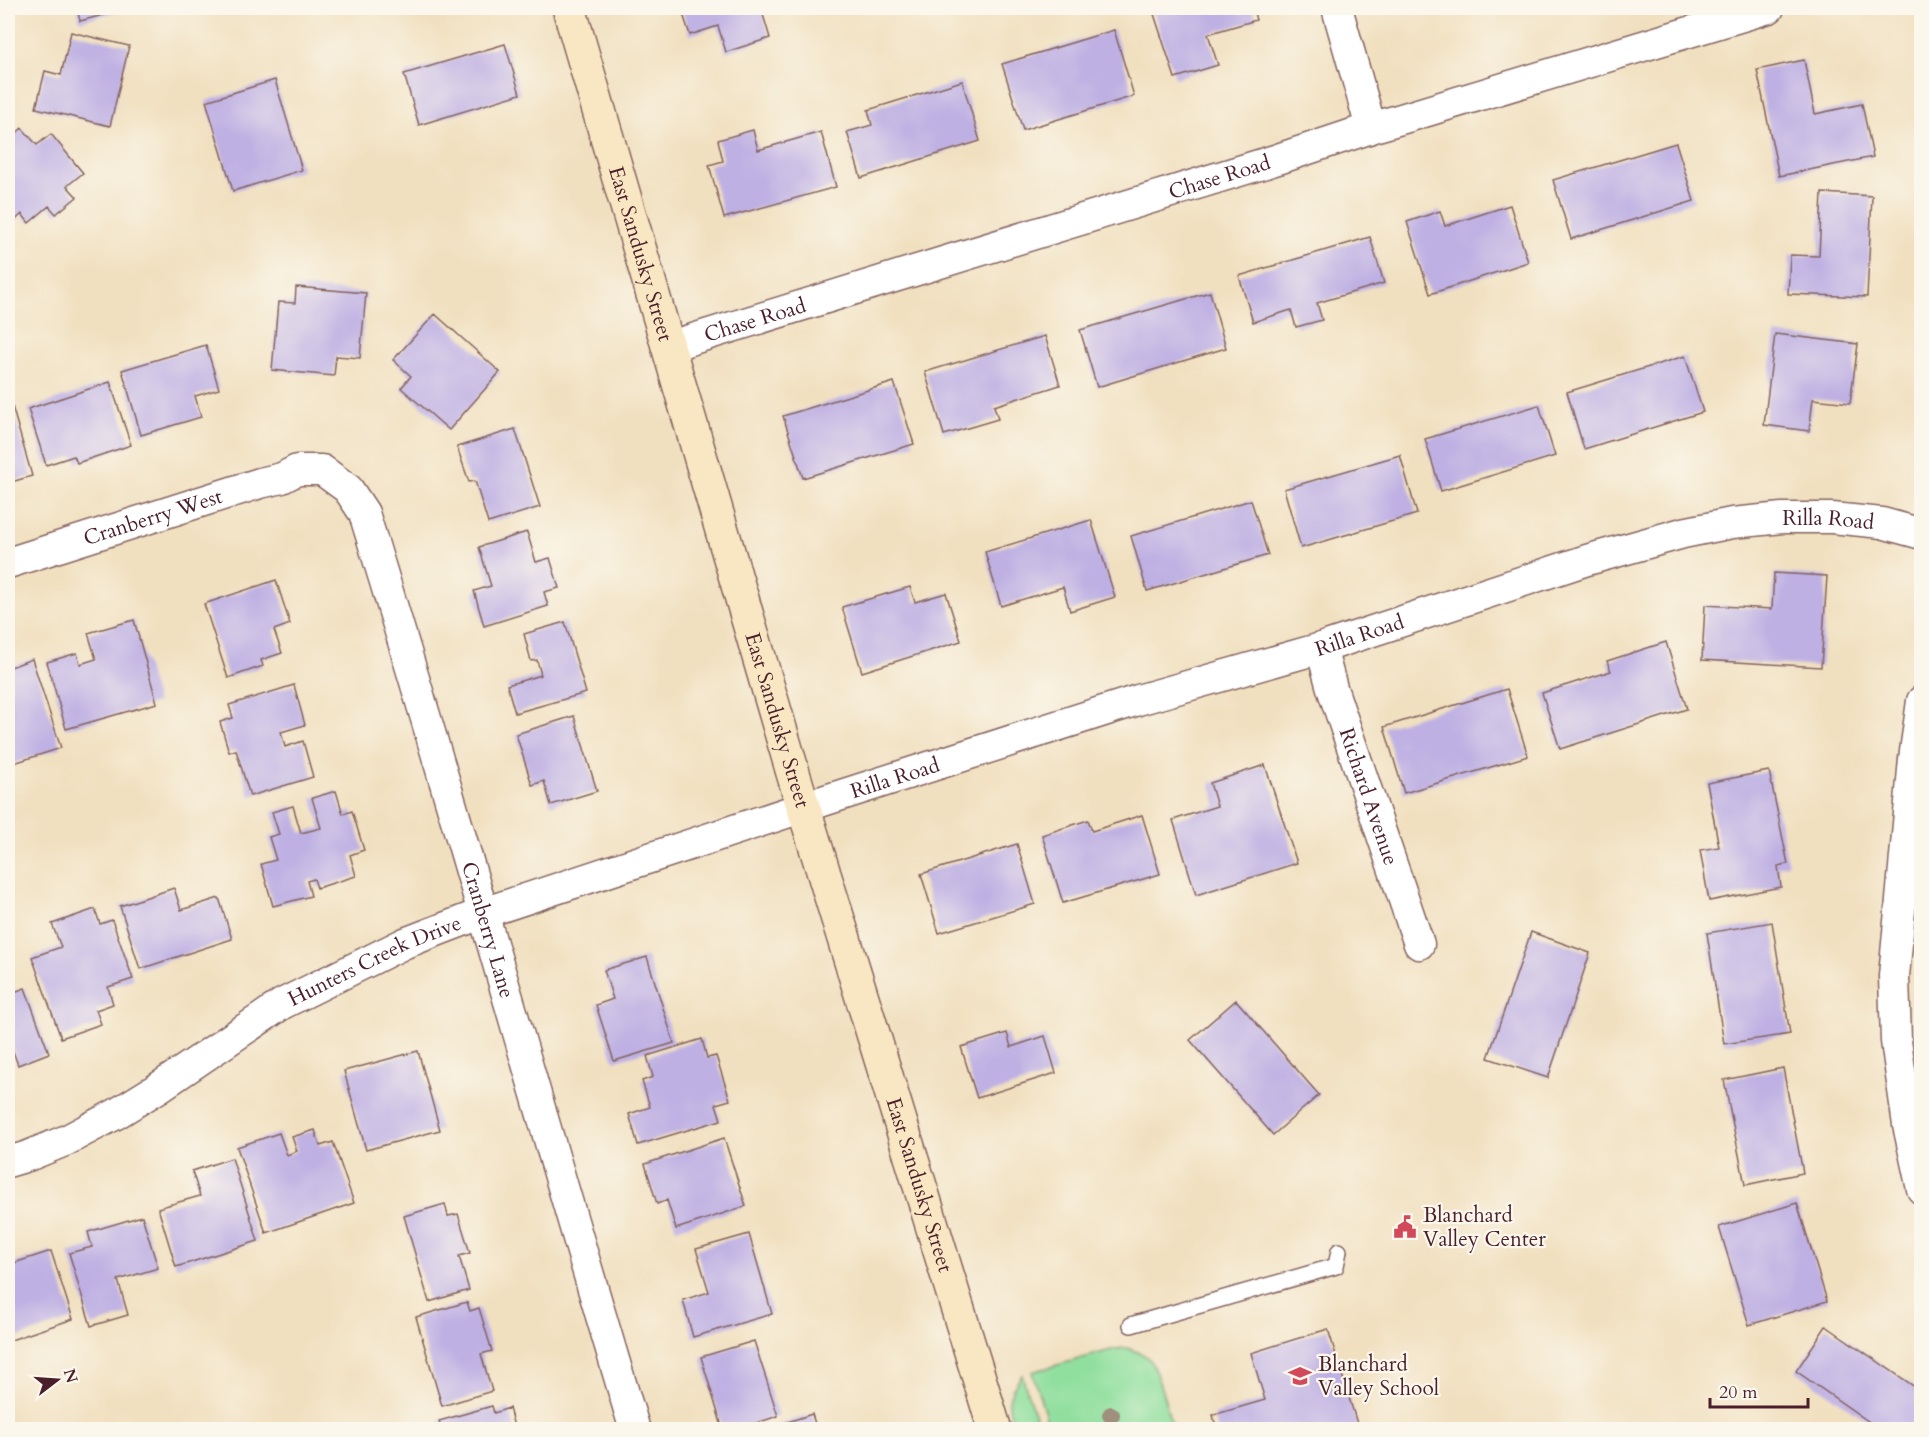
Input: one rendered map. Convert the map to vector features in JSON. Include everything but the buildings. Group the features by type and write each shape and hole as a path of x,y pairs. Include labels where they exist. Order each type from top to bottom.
{"main road":[{"name":"East Sandusky Street","path":"569,8 804,807 995,1430"}],"street":[{"path":"1337,8 1371,128"},
{"name":"Chase Road","path":"667,347 1371,128 1769,8"},
{"name":"Cranberry Lane","path":"297,471 322,470 348,489 364,513 429,724 635,1430"},
{"name":"Cranberry West","path":"8,563 282,478 297,471"},
{"name":"Rilla Road","path":"804,807 1138,700 1321,648 1587,560 1683,534 1732,523 1782,518 1832,518 1882,523 1922,534"},
{"name":"Richard Avenue","path":"1321,648 1332,688 1419,944"},
{"path":"1922,701 1914,759 1894,976 1898,1051 1908,1125 1922,1189"},
{"name":"Hunters Creek Drive","path":"8,1162 67,1140 116,1114 282,1004 405,943 483,913 804,807"}],"lane":[{"path":"1131,1325 1336,1266 1339,1251"}],"green space":[{"path":"1127,1348 1149,1359 1159,1382 1173,1429 1050,1429 1032,1372 1115,1349"},
{"path":"1022,1375 1039,1429 1015,1429 1009,1401"}],"place":[{"name":"Blanchard Valley Center","path":"1405,1227"},
{"name":"Blanchard Valley School","path":"1300,1376"}]}
